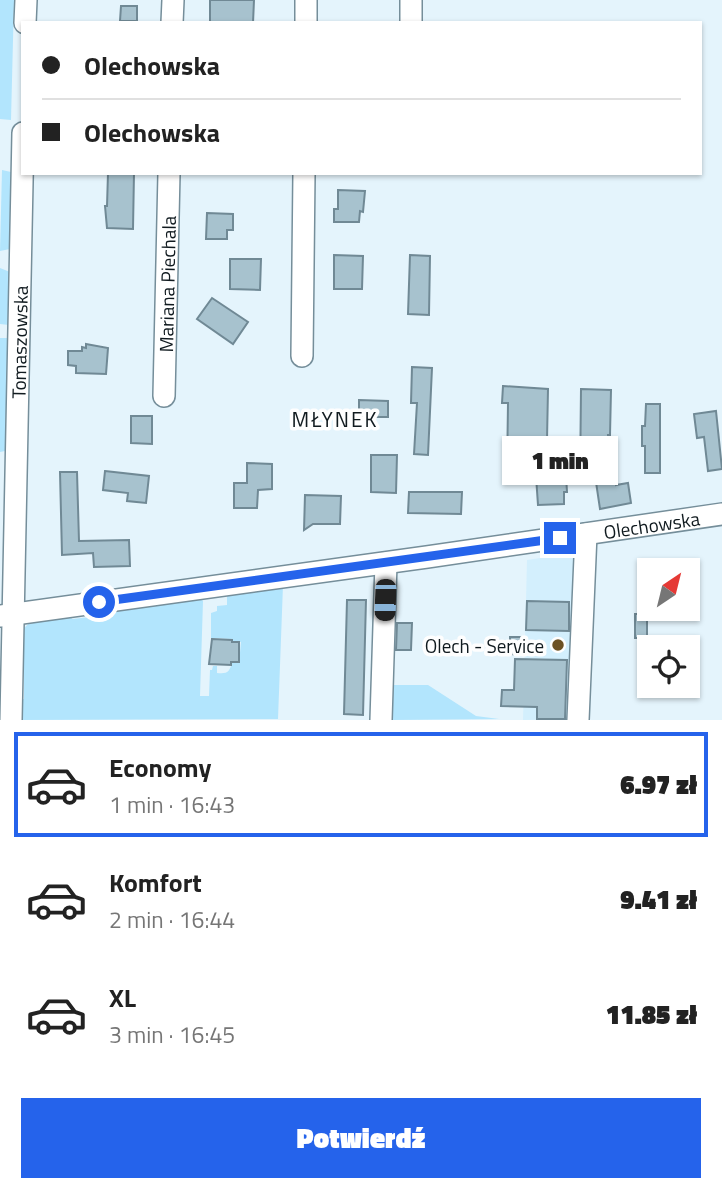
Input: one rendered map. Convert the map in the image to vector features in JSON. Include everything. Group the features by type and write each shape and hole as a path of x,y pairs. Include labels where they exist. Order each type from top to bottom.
{"street":[{"path":"25,21 26,0"},
{"path":"172,21 173,0"},
{"path":"306,0 306,21"},
{"path":"411,0 411,21"},
{"name":"Tomaszowska","path":"11,719 6,615 22,175"},
{"name":"Mariana Piechala","path":"164,396 169,175"},
{"path":"302,356 304,175"},
{"name":"Olechowska","path":"6,615 722,514"},
{"path":"578,719 586,534"},
{"path":"381,719 386,563"}],"shaded area":[{"path":"0,0 14,0 11,120 0,119"},
{"path":"2,170 11,172 10,249 0,251"},
{"path":"0,268 10,272 9,325 0,324"},
{"path":"0,338 8,338 5,451 0,452"},
{"name":"Olech - Service","path":"593,550 590,719 523,720 527,560"},
{"path":"283,585 278,719 19,720 19,700 24,699 24,652 20,652 21,640 24,629 32,622 71,615 72,619 100,616 100,612 199,597 203,601 200,696 209,696 210,670 217,666 217,673 226,673 232,663 239,663 241,642 211,638 211,613 217,611 217,606 227,605 227,592"},
{"path":"392,685 428,685 476,716 499,719 391,720"}],"building":[{"path":"210,0 254,0 253,21 210,21"},
{"path":"121,6 137,6 137,21 120,21"},
{"path":"108,175 134,175 133,229 107,228"},
{"path":"338,190 365,191 359,222 334,222 334,209 338,209"},
{"path":"207,213 233,214 233,230 227,230 227,239 206,239"},
{"path":"334,255 363,256 362,289 334,289"},
{"path":"410,255 430,256 429,315 408,314"},
{"path":"230,259 261,259 260,290 230,289"},
{"path":"212,298 248,322 233,344 197,319"},
{"path":"86,344 108,348 106,374 76,373 76,366 68,365 68,351 82,351"},
{"path":"412,367 432,368 428,455 414,454 417,403 411,403"},
{"path":"503,386 548,389 547,440 528,439 527,473 507,472 508,403 502,403"},
{"path":"581,389 611,390 608,435 610,478 616,478 616,485 628,483 631,503 600,509 596,482 580,483"},
{"path":"359,400 388,401 388,417 359,417"},
{"path":"646,404 660,404 660,473 645,473 642,426 645,426"},
{"path":"716,411 722,469 708,471 704,437 697,438 694,414"},
{"path":"131,416 152,416 152,444 131,443"},
{"path":"371,455 397,455 396,493 371,492"},
{"path":"247,463 272,464 272,489 258,490 257,508 234,508 234,483 247,483"},
{"path":"105,471 149,476 146,503 127,501 128,493 103,490"},
{"path":"60,472 77,472 79,541 129,540 130,566 94,567 93,553 62,555"},
{"path":"566,475 567,492 564,492 564,504 538,505 536,476"},
{"path":"409,492 462,492 461,514 408,513"},
{"path":"305,495 341,496 340,524 313,524 304,530"},
{"path":"347,600 366,600 363,715 344,714"},
{"path":"527,601 569,602 569,631 526,630"},
{"path":"637,614 637,621 647,621 647,635 637,635 635,638"},
{"path":"397,623 412,623 411,650 396,650"},
{"path":"510,637 525,637 524,655 510,654"},
{"path":"212,639 239,642 239,662 231,662 231,665 209,664"},
{"path":"515,659 567,660 565,719 537,719 537,707 501,706 502,690 514,690"}],"place":[{"name":"Olech - Service","path":"558,645"}],"district":[{"name":"MŁYNEK","path":"335,419"}],"route":[{"path":"99,602 560,538"}]}
